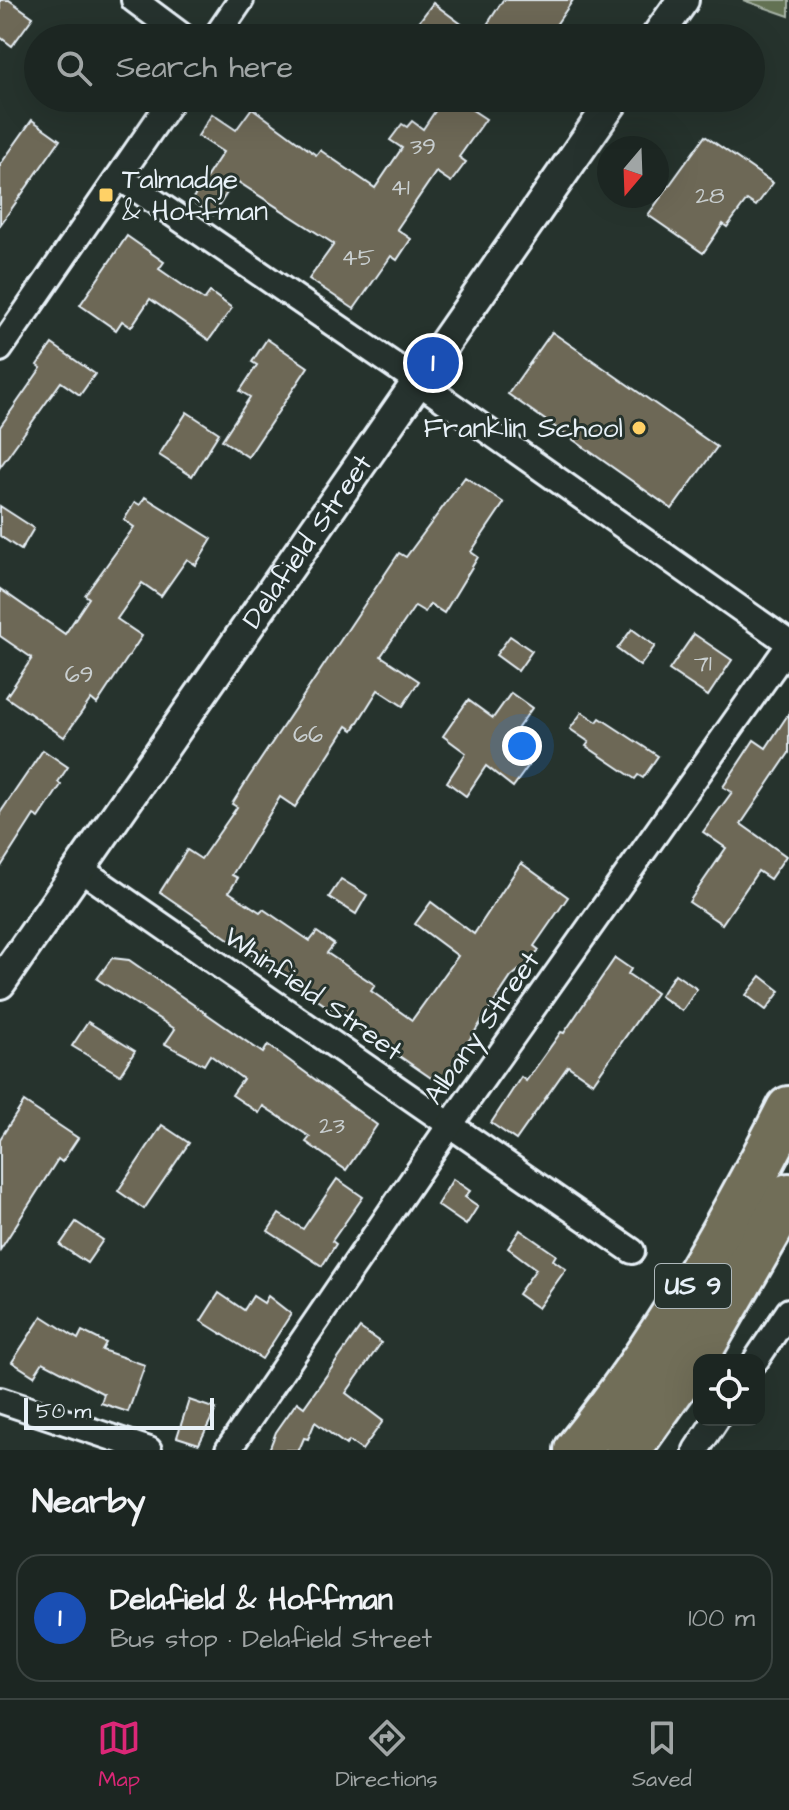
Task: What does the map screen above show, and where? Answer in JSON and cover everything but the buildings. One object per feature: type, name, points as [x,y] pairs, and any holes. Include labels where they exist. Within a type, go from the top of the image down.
[{"type":"highway","name":"US 9","points":[[577,1450],[638,1370],[696,1281],[789,1109]]},
{"type":"highway","name":"US 9","points":[[628,1450],[711,1332],[789,1196]]},
{"type":"street","points":[[134,0],[166,24]]},
{"type":"street","points":[[225,24],[241,0]]},
{"type":"street","points":[[666,24],[683,0]]},
{"type":"street","points":[[0,349],[163,112]]},
{"type":"street","name":"Delafield Street","points":[[0,983],[420,383],[605,112]]},
{"type":"street","points":[[119,177],[420,383],[789,644]]},
{"type":"street","name":"Albany Street","points":[[228,1450],[450,1125],[789,644]]},
{"type":"street","name":"Whinfield Street","points":[[79,868],[632,1251]]},
{"type":"street","points":[[760,1354],[789,1311]]},
{"type":"street","points":[[0,1400],[149,1450]]},
{"type":"street","points":[[696,1450],[712,1426]]},
{"type":"green space","points":[[743,0],[789,0],[789,16]]},
{"type":"place","name":"Talmadge & Hoffman","points":[[106,195]]},
{"type":"place","name":"Delafield & Hoffman","points":[[433,363]]},
{"type":"place","name":"Franklin School","points":[[639,428]]}]
